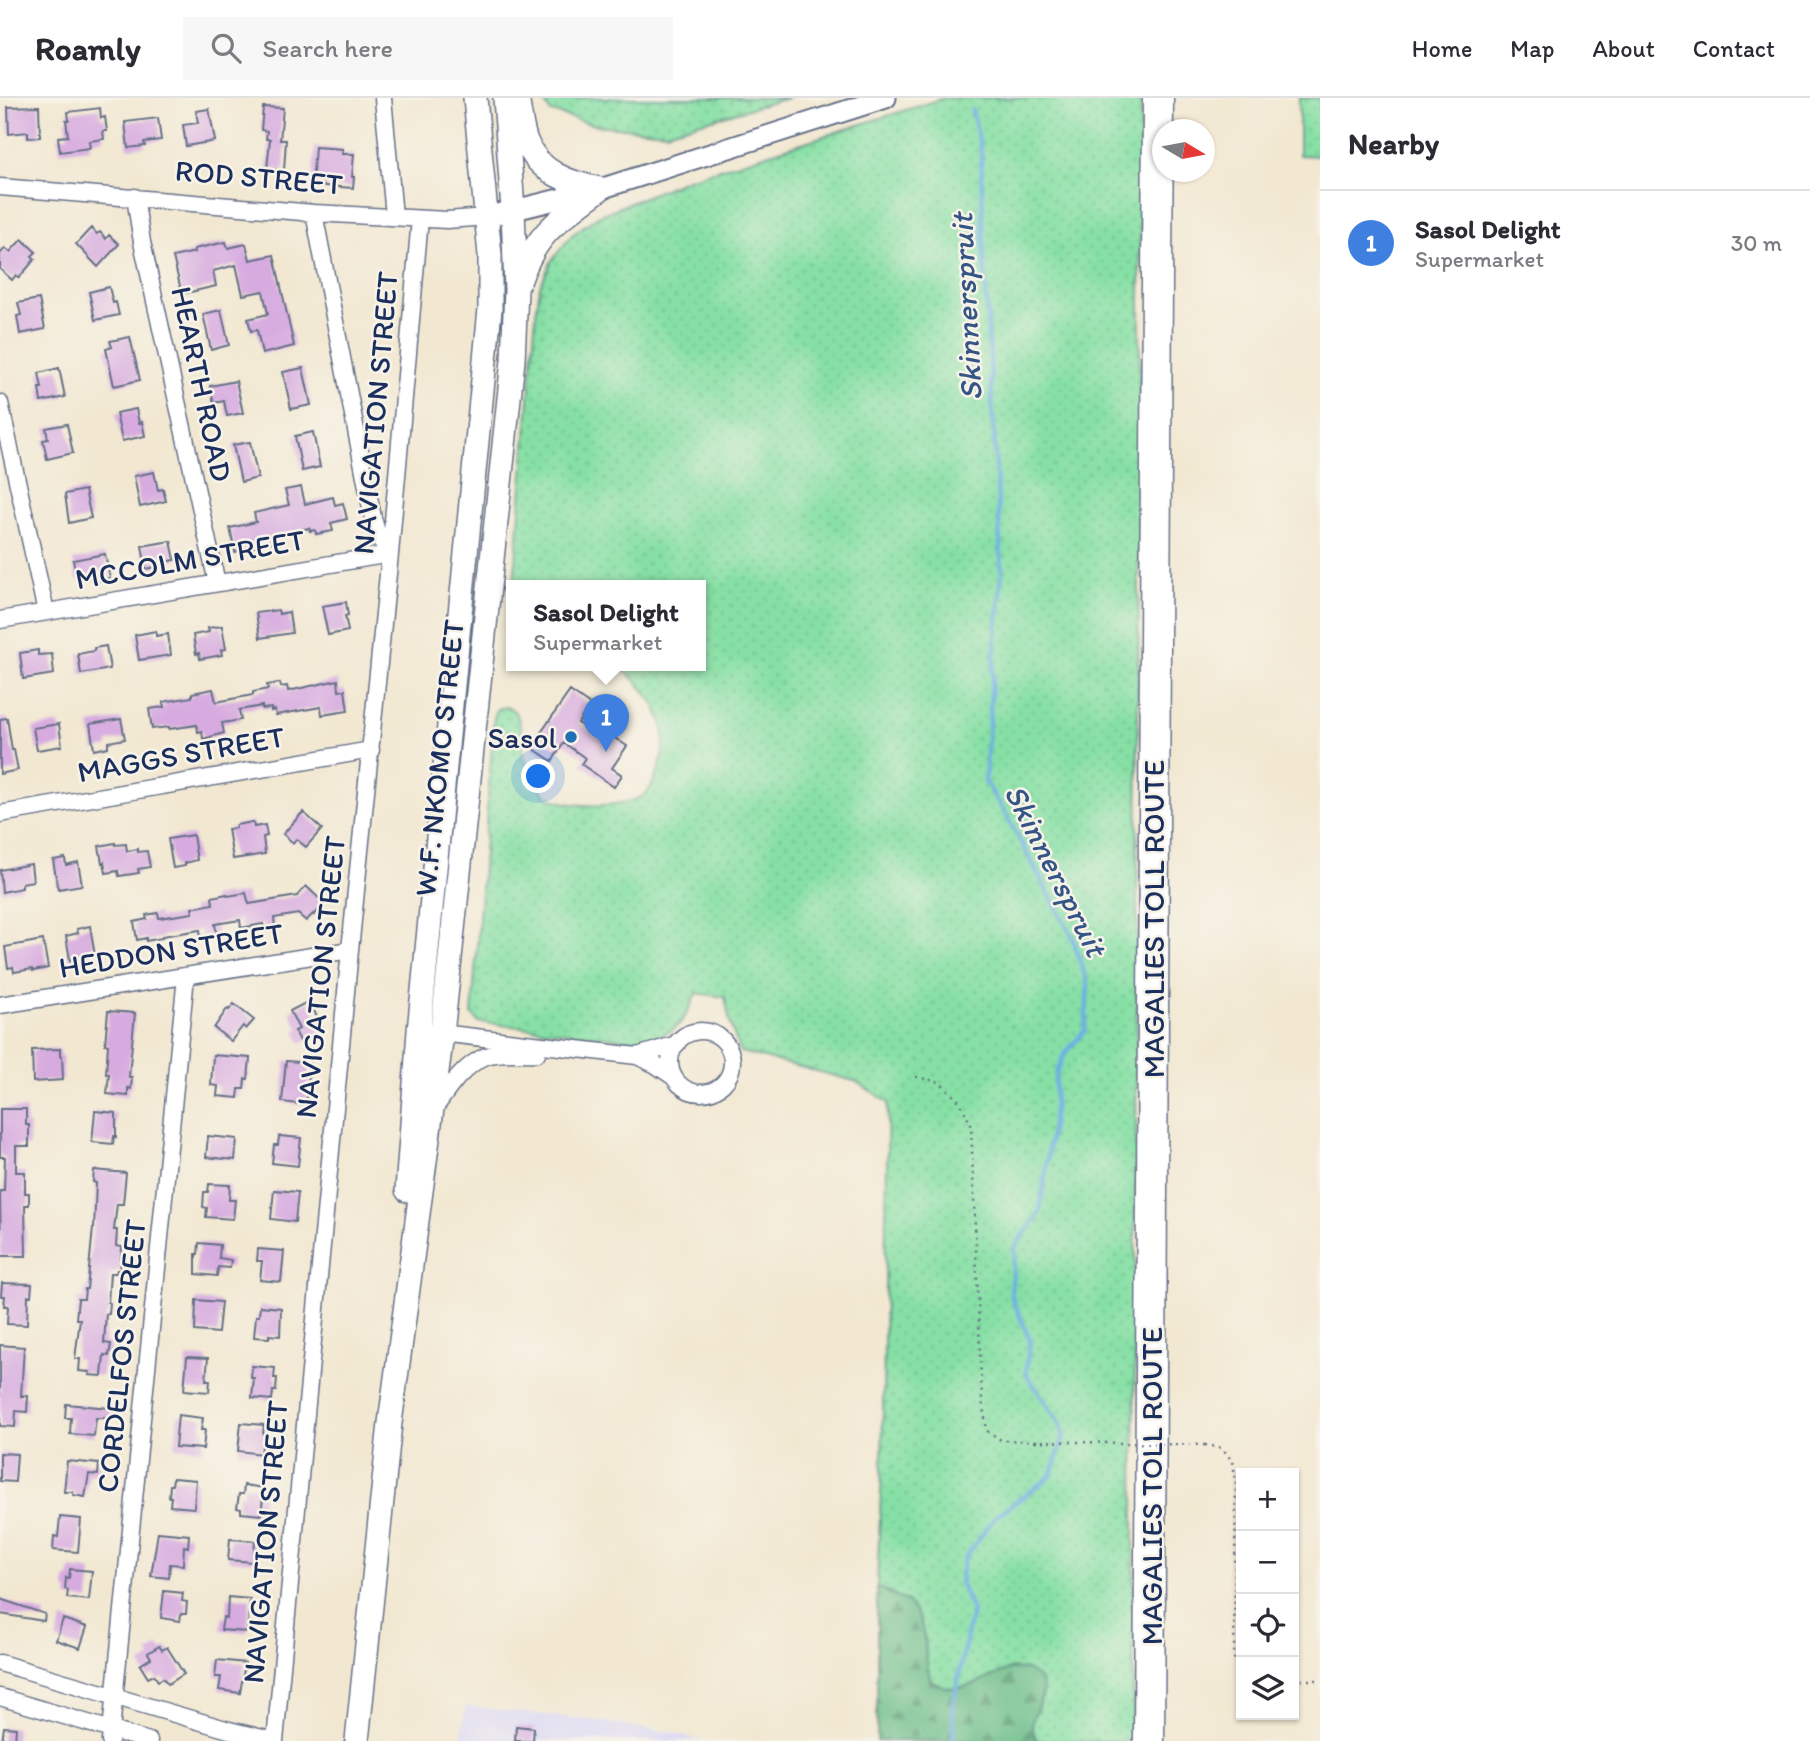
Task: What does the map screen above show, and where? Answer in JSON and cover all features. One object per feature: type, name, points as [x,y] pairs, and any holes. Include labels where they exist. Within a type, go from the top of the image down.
[{"type":"highway","name":"MAGALIES TOLL ROUTE","points":[[1149,1741],[1158,98]]},
{"type":"highway","points":[[1174,98],[1174,119]]},
{"type":"highway","name":"MAGALIES TOLL ROUTE","points":[[1167,1741],[1173,182]]},
{"type":"main road","name":"W.F. NKOMO STREET","points":[[357,1741],[390,1423],[419,1031],[486,358],[490,256],[475,98]]},
{"type":"main road","name":"W.F. NKOMO STREET","points":[[390,1423],[442,1034],[513,360],[516,290],[505,98]]},
{"type":"main road","points":[[517,98],[525,139],[531,152],[563,179],[600,189]]},
{"type":"main road","points":[[516,290],[524,267],[546,232],[600,189]]},
{"type":"street","points":[[383,98],[394,216]]},
{"type":"street","name":"ROD STREET","points":[[0,187],[314,213],[420,219],[486,217],[600,189],[887,98]]},
{"type":"street","name":"HEARTH ROAD","points":[[135,197],[142,242],[217,583]]},
{"type":"street","points":[[314,213],[373,518],[378,536],[390,554]]},
{"type":"street","name":"NAVIGATION STREET","points":[[275,1741],[420,219]]},
{"type":"street","points":[[0,403],[46,612]]},
{"type":"street","name":"MCCOLM STREET","points":[[0,620],[390,554]]},
{"type":"street","name":"MAGGS STREET","points":[[0,814],[371,750]]},
{"type":"street","name":"HEDDON STREET","points":[[0,1005],[350,950]]},
{"type":"street","name":"CORDELFOS STREET","points":[[110,1736],[186,976]]},
{"type":"street","points":[[419,1031],[637,1056],[674,1077]]},
{"type":"street","points":[[637,1056],[677,1044],[690,1034],[710,1032],[728,1045],[732,1055],[730,1076],[716,1090],[698,1094],[688,1091],[674,1077],[671,1068],[671,1058],[677,1044]]},
{"type":"street","points":[[432,1114],[455,1081],[486,1056],[606,1052]]},
{"type":"street","points":[[0,1663],[275,1741]]},
{"type":"street","points":[[0,1697],[110,1736],[149,1741]]},
{"type":"path","points":[[916,1077],[940,1082],[960,1102],[971,1125],[982,1400],[988,1432],[1001,1440],[1205,1445],[1223,1448],[1233,1462],[1236,1484],[1236,1662]]},
{"type":"path","points":[[1299,1680],[1320,1680]]},
{"type":"shaded area","points":[[465,1706],[597,1721],[674,1733],[702,1741],[461,1741]]},
{"type":"green space","points":[[541,98],[788,98],[666,132],[595,125],[551,112]]},
{"type":"green space","points":[[944,98],[1141,98],[1133,1741],[1037,1741],[1032,1728],[1033,1717],[1043,1695],[1041,1684],[1012,1668],[963,1689],[947,1689],[931,1682],[927,1670],[925,1638],[907,1602],[877,1587],[882,1468],[888,1102],[855,1081],[740,1052],[725,997],[696,993],[677,1027],[639,1041],[478,1022],[472,1014],[494,718],[497,709],[506,707],[517,715],[527,766],[544,793],[553,799],[578,805],[621,803],[643,796],[650,789],[662,757],[664,741],[663,727],[652,701],[625,671],[706,671],[706,580],[514,580],[540,286],[552,260],[572,235],[598,216],[688,179]]},
{"type":"green space","points":[[1299,98],[1320,98],[1320,156],[1299,155]]},
{"type":"green space","points":[[877,1587],[907,1602],[914,1609],[922,1628],[931,1681],[946,1687],[960,1688],[1008,1670],[1019,1669],[1038,1678],[1043,1690],[1032,1725],[1037,1741],[877,1741]]},
{"type":"building","points":[[39,106],[40,137],[28,138],[28,132],[9,134],[8,107]]},
{"type":"building","points":[[263,107],[283,108],[280,140],[286,140],[284,170],[267,169],[270,139],[266,139],[267,131],[261,130]]},
{"type":"building","points":[[100,108],[101,118],[105,117],[107,131],[103,131],[104,139],[89,141],[90,148],[60,152],[58,137],[68,136],[68,112]]},
{"type":"building","points":[[209,109],[215,141],[186,146],[183,125],[198,123],[196,111]]},
{"type":"building","points":[[158,118],[161,140],[128,148],[125,122]]},
{"type":"building","points":[[315,147],[343,149],[342,154],[354,154],[353,188],[312,185]]},
{"type":"building","points":[[91,228],[106,239],[109,235],[119,244],[98,267],[76,244]]},
{"type":"building","points":[[22,239],[36,252],[32,256],[35,259],[19,278],[16,275],[12,280],[0,269],[0,254],[5,248],[10,252]]},
{"type":"building","points":[[226,242],[228,248],[246,244],[250,260],[274,255],[294,346],[262,354],[257,330],[251,331],[248,319],[268,314],[263,291],[243,295],[236,265],[213,271],[216,286],[182,294],[173,257]]},
{"type":"building","points":[[109,287],[119,315],[95,320],[89,292]]},
{"type":"building","points":[[39,299],[45,329],[20,334],[17,316],[21,315],[18,303]]},
{"type":"building","points":[[221,310],[229,345],[211,350],[203,314]]},
{"type":"building","points":[[130,337],[140,380],[114,386],[106,349],[112,347],[110,341]]},
{"type":"building","points":[[59,368],[65,397],[41,402],[39,373]]},
{"type":"building","points":[[303,368],[311,405],[291,409],[283,372]]},
{"type":"building","points":[[236,381],[243,413],[227,416],[224,401],[214,403],[210,386]]},
{"type":"building","points":[[136,409],[145,436],[122,441],[116,413]]},
{"type":"building","points":[[67,424],[73,453],[47,459],[43,440],[48,439],[46,428]]},
{"type":"building","points":[[313,432],[320,467],[302,471],[295,436]]},
{"type":"building","points":[[250,442],[258,478],[241,482],[233,445]]},
{"type":"building","points":[[154,472],[158,490],[163,489],[166,501],[140,507],[134,476]]},
{"type":"building","points":[[301,487],[305,504],[333,497],[335,505],[343,503],[347,519],[331,523],[333,531],[316,534],[315,530],[310,531],[309,528],[275,536],[276,541],[235,552],[230,528],[256,522],[254,513],[289,505],[285,490]]},
{"type":"building","points":[[85,490],[91,518],[69,523],[65,494]]},
{"type":"building","points":[[171,541],[175,560],[146,569],[142,546]]},
{"type":"building","points":[[105,554],[110,578],[94,582],[92,577],[77,580],[73,560]]},
{"type":"building","points":[[346,602],[348,631],[328,635],[322,606]]},
{"type":"building","points":[[278,610],[279,614],[289,612],[292,633],[260,638],[256,613]]},
{"type":"building","points":[[222,626],[226,649],[221,650],[222,655],[200,659],[199,653],[196,654],[193,635],[209,632],[208,628]]},
{"type":"building","points":[[156,631],[156,636],[168,634],[171,655],[139,660],[135,635]]},
{"type":"building","points":[[106,646],[110,669],[81,674],[78,654]]},
{"type":"building","points":[[38,650],[38,655],[52,654],[54,674],[23,679],[20,653]]},
{"type":"building","points":[[338,680],[339,691],[345,690],[348,711],[322,715],[321,707],[276,715],[275,710],[262,709],[262,706],[239,710],[241,720],[222,723],[224,733],[203,739],[202,731],[198,732],[197,725],[152,729],[149,709],[164,707],[163,702],[192,697],[192,693],[213,689],[216,702],[253,695],[253,692],[268,689],[267,685],[280,683],[281,687],[287,686],[288,691]]},
{"type":"building","points":[[570,691],[590,705],[578,723],[599,738],[604,731],[627,746],[612,768],[622,775],[614,787],[581,764],[585,758],[564,743],[552,761],[531,747]]},
{"type":"building","points":[[7,718],[18,770],[0,774],[0,719]]},
{"type":"building","points":[[121,719],[125,739],[108,742],[108,747],[94,750],[90,724]]},
{"type":"building","points":[[59,724],[62,746],[37,750],[33,728]]},
{"type":"building","points":[[303,812],[322,829],[306,847],[296,839],[293,843],[283,834]]},
{"type":"building","points":[[253,822],[254,827],[265,825],[265,854],[233,859],[228,829]]},
{"type":"building","points":[[193,835],[197,860],[173,868],[168,839]]},
{"type":"building","points":[[126,844],[127,851],[147,851],[150,867],[138,869],[139,873],[119,876],[118,871],[106,873],[99,846]]},
{"type":"building","points":[[65,858],[66,865],[78,862],[82,885],[58,889],[53,860]]},
{"type":"building","points":[[31,864],[33,881],[22,883],[22,888],[2,892],[0,870]]},
{"type":"building","points":[[306,886],[325,904],[306,921],[298,914],[274,918],[275,928],[264,930],[263,924],[241,928],[240,920],[215,924],[217,936],[201,939],[200,930],[146,941],[146,938],[137,940],[134,922],[147,919],[146,915],[158,913],[159,918],[193,913],[192,908],[213,904],[212,897],[227,894],[246,893],[249,904],[297,896]]},
{"type":"building","points":[[90,926],[95,956],[70,960],[66,936],[78,933],[77,929]]},
{"type":"building","points":[[43,940],[48,968],[14,972],[13,967],[8,968],[5,947]]},
{"type":"building","points":[[309,1001],[324,1031],[301,1043],[295,1031],[299,1029],[290,1011]]},
{"type":"building","points":[[234,1004],[254,1020],[246,1029],[243,1026],[231,1041],[214,1028],[227,1009]]},
{"type":"building","points":[[108,1011],[135,1013],[129,1077],[132,1077],[131,1089],[128,1088],[128,1096],[107,1094],[108,1045],[105,1044]]},
{"type":"building","points":[[60,1049],[63,1080],[33,1082],[32,1050]]},
{"type":"building","points":[[213,1055],[250,1058],[248,1079],[245,1079],[244,1089],[239,1089],[238,1098],[217,1096],[218,1086],[211,1085]]},
{"type":"building","points":[[286,1061],[310,1063],[308,1085],[312,1085],[306,1105],[282,1102]]},
{"type":"building","points":[[0,1109],[26,1109],[26,1125],[29,1125],[29,1146],[16,1146],[16,1172],[25,1172],[25,1193],[29,1193],[29,1205],[25,1205],[26,1256],[1,1256],[0,1191],[4,1191],[5,1157],[0,1157]]},
{"type":"building","points":[[95,1111],[116,1113],[116,1137],[114,1136],[113,1144],[92,1142]]},
{"type":"building","points":[[208,1136],[237,1139],[235,1160],[206,1157]]},
{"type":"building","points":[[279,1136],[301,1138],[298,1166],[272,1163],[274,1145],[278,1145]]},
{"type":"building","points":[[94,1170],[126,1173],[123,1204],[117,1204],[114,1230],[117,1230],[116,1246],[122,1247],[120,1270],[110,1273],[110,1303],[109,1314],[106,1314],[104,1343],[111,1344],[109,1356],[104,1355],[102,1376],[79,1371],[80,1359],[75,1359],[80,1319],[76,1319],[78,1299],[84,1299],[87,1289],[94,1228]]},
{"type":"building","points":[[209,1184],[230,1185],[229,1200],[235,1200],[233,1219],[206,1217],[207,1208],[203,1207],[204,1192],[208,1192]]},
{"type":"building","points":[[274,1190],[298,1192],[295,1222],[271,1219]]},
{"type":"building","points":[[199,1243],[220,1245],[219,1258],[231,1260],[230,1268],[218,1267],[217,1276],[196,1274]]},
{"type":"building","points":[[258,1249],[284,1251],[281,1282],[260,1280],[262,1261],[257,1261]]},
{"type":"building","points":[[2,1283],[32,1284],[31,1296],[28,1296],[27,1325],[7,1324],[8,1306],[4,1306],[5,1296],[1,1296]]},
{"type":"building","points":[[196,1300],[221,1302],[218,1333],[195,1331]]},
{"type":"building","points":[[260,1306],[281,1308],[280,1336],[254,1337]]},
{"type":"building","points":[[0,1345],[24,1347],[21,1396],[28,1396],[27,1412],[16,1411],[15,1427],[0,1426]]},
{"type":"building","points":[[187,1357],[208,1358],[206,1380],[210,1380],[209,1392],[184,1390]]},
{"type":"building","points":[[252,1366],[275,1368],[276,1391],[273,1391],[272,1400],[252,1398]]},
{"type":"building","points":[[66,1404],[120,1409],[119,1418],[96,1418],[94,1436],[70,1434],[71,1418],[65,1418]]},
{"type":"building","points":[[178,1415],[203,1418],[203,1449],[175,1447]]},
{"type":"building","points":[[241,1423],[264,1425],[265,1446],[262,1446],[261,1454],[238,1451]]},
{"type":"building","points":[[0,1453],[17,1454],[15,1482],[0,1481]]},
{"type":"building","points":[[67,1461],[99,1464],[98,1475],[89,1474],[85,1497],[64,1492]]},
{"type":"building","points":[[173,1478],[196,1480],[194,1508],[170,1506],[170,1485]]},
{"type":"building","points":[[244,1485],[264,1488],[261,1515],[241,1513],[241,1509],[237,1508],[239,1494],[243,1494]]},
{"type":"building","points":[[60,1517],[81,1519],[78,1552],[53,1550],[54,1536],[58,1537]]},
{"type":"building","points":[[158,1532],[189,1535],[188,1547],[184,1546],[183,1565],[170,1564],[169,1578],[151,1576]]},
{"type":"building","points":[[230,1539],[255,1541],[253,1562],[228,1560]]},
{"type":"building","points":[[70,1569],[92,1571],[89,1600],[67,1598],[66,1577],[69,1578]]},
{"type":"building","points":[[164,1591],[183,1593],[182,1601],[187,1602],[186,1614],[181,1614],[180,1621],[161,1618]]},
{"type":"building","points":[[228,1597],[250,1599],[247,1632],[221,1630],[223,1617],[227,1618]]},
{"type":"building","points":[[0,1599],[45,1614],[44,1621],[0,1614]]},
{"type":"building","points":[[63,1619],[87,1627],[80,1648],[56,1640]]},
{"type":"building","points":[[159,1646],[162,1650],[167,1647],[184,1674],[168,1684],[163,1678],[158,1681],[154,1675],[148,1678],[140,1665],[151,1658],[148,1653]]},
{"type":"building","points":[[217,1660],[245,1663],[240,1693],[219,1690],[221,1677],[215,1677]]},
{"type":"building","points":[[516,1726],[534,1728],[533,1741],[515,1741]]},
{"type":"building","points":[[4,1727],[16,1728],[15,1741],[2,1741]]},
{"type":"waterway","name":"Skinnerspruit","points":[[954,1741],[952,1710],[972,1611],[960,1582],[964,1559],[995,1517],[1051,1476],[1064,1436],[1059,1422],[1026,1374],[1030,1340],[1011,1295],[1015,1247],[1040,1212],[1054,1110],[1056,1074],[1064,1055],[1085,1030],[1088,985],[1072,936],[985,781],[1002,575],[984,255],[981,149],[972,110]]},
{"type":"place","name":"Sasol","points":[[571,737]]},
{"type":"place","name":"Sasol Delight","points":[[606,752]]}]
